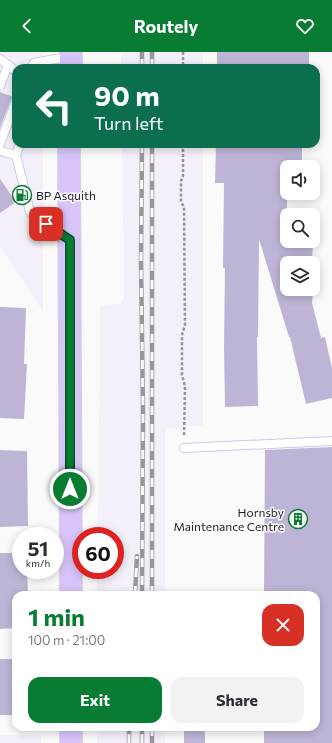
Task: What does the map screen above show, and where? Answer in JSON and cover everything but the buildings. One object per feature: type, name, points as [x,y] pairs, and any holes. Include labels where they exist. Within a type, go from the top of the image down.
[{"type":"main road","points":[[69,148],[71,591]]},
{"type":"main road","points":[[71,731],[71,743]]},
{"type":"lane","points":[[0,59],[12,68]]},
{"type":"lane","points":[[33,64],[71,59]]},
{"type":"lane","points":[[0,86],[8,65]]},
{"type":"lane","points":[[0,144],[12,112]]},
{"type":"lane","points":[[19,148],[16,155],[30,212],[70,240]]},
{"type":"lane","points":[[0,151],[16,155]]},
{"type":"lane","points":[[184,448],[332,441]]},
{"type":"path","points":[[183,52],[183,64]]},
{"type":"path","points":[[183,148],[184,176],[181,181],[181,202],[184,207],[185,325],[182,335],[182,375],[185,386],[184,448]]},
{"type":"shaded area","name":"BP Asquith","points":[[0,52],[43,52],[43,64],[12,64],[12,148],[43,148],[43,311],[0,246]]},
{"type":"shaded area","points":[[121,52],[203,52],[203,64],[121,64]]},
{"type":"shaded area","points":[[122,148],[203,148],[203,425],[165,429],[165,591],[97,591],[97,579],[124,579],[124,527],[98,527],[100,305],[121,304],[124,297]]},
{"type":"shaded area","points":[[97,731],[165,731],[165,743],[97,743]]},
{"type":"shaded area","points":[[0,735],[41,735],[41,743],[0,743]]},
{"type":"railway","points":[[142,52],[142,64]]},
{"type":"railway","points":[[152,52],[152,64]]},
{"type":"railway","points":[[142,148],[142,591]]},
{"type":"railway","points":[[152,148],[152,591]]},
{"type":"railway","points":[[135,591],[137,556]]},
{"type":"railway","points":[[129,731],[129,743]]},
{"type":"railway","points":[[142,731],[142,743]]},
{"type":"railway","points":[[152,731],[152,743]]},
{"type":"place","name":"BP Asquith","points":[[22,195]]},
{"type":"place","name":"Hornsby Maintenance Centre","points":[[298,519]]},
{"type":"route","points":[[46,224],[70,240],[70,489]]}]
